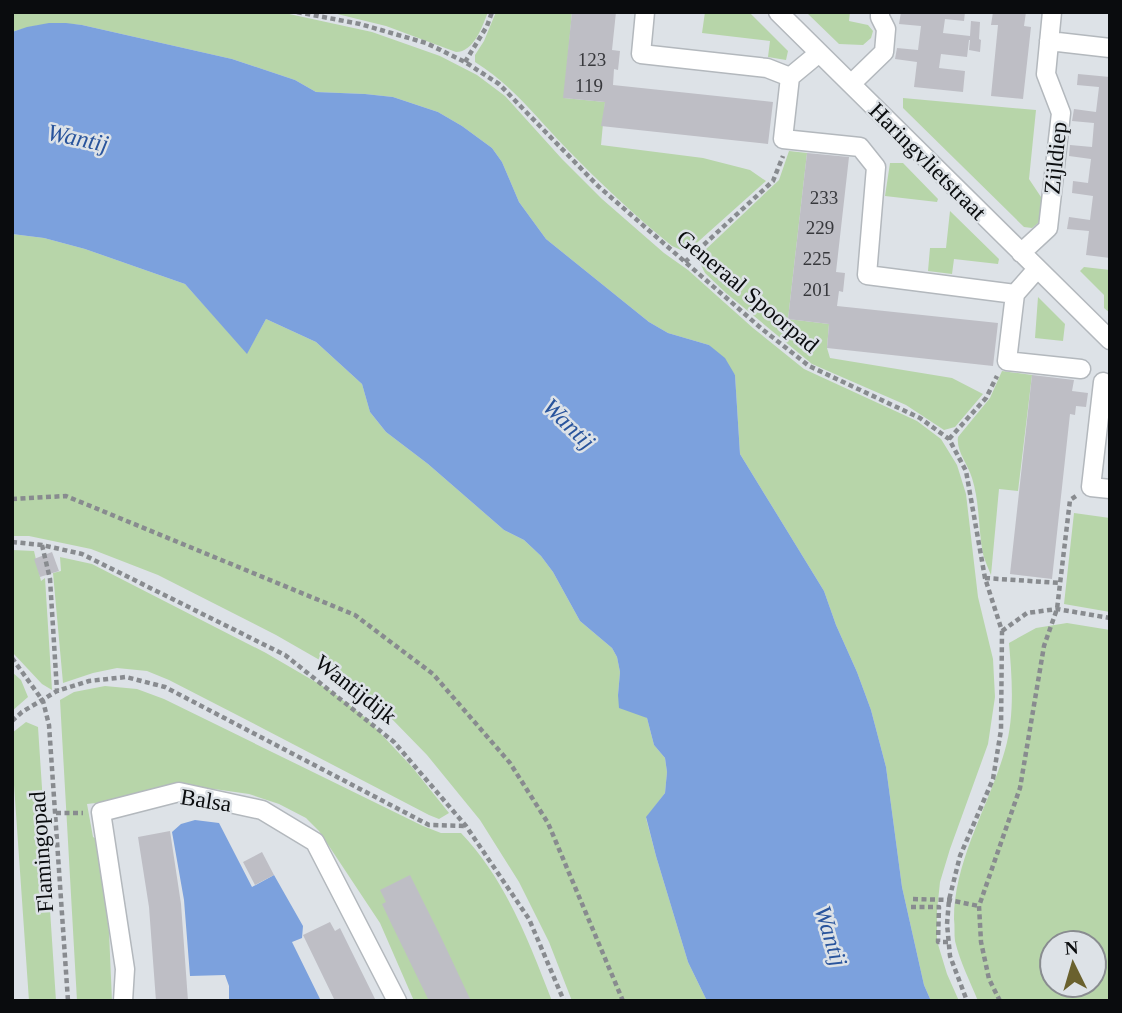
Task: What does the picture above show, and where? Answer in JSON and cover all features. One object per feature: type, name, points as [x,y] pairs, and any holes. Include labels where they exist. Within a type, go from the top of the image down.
[{"type":"street","points":[[645,12],[641,54],[767,68],[789,77]]},
{"type":"street","name":"Haringvlietstraat","points":[[778,12],[1110,340]]},
{"type":"street","points":[[850,84],[884,52],[886,29],[880,12]]},
{"type":"street","name":"Zijldiep","points":[[1021,253],[1048,228],[1061,113],[1045,74],[1052,12]]},
{"type":"street","points":[[1049,41],[1110,48]]},
{"type":"street","points":[[783,139],[789,77],[819,54]]},
{"type":"street","name":"Haringvlietstraat","points":[[783,139],[860,147],[876,167],[867,275],[1015,294]]},
{"type":"street","points":[[1037,269],[1015,294],[1007,361],[1081,369]]},
{"type":"street","points":[[1103,382],[1091,487],[1110,489]]},
{"type":"street","name":"Balsa","points":[[101,812],[179,792],[262,810],[315,842],[397,1001]]},
{"type":"street","points":[[101,812],[125,969],[123,1001]]},
{"type":"path","name":"Generaal Spoorpad","points":[[297,12],[360,24],[426,43],[465,62],[499,85],[598,186],[762,330],[809,366],[920,418],[949,439],[966,471],[985,578],[1002,631],[1001,730],[993,779],[960,856],[949,900],[947,924],[950,956],[967,1001]]},
{"type":"path","points":[[465,62],[487,26],[492,12]]},
{"type":"path","points":[[685,261],[773,181],[785,152],[783,139]]},
{"type":"path","points":[[949,439],[986,398],[1007,361]]},
{"type":"path","points":[[1000,1001],[989,979],[981,942],[979,906],[1020,788],[1044,646],[1057,609],[1070,500],[1091,487]]},
{"type":"path","points":[[12,499],[66,496],[355,614],[433,674],[510,763],[548,823],[624,1001]]},
{"type":"path","name":"Wantijdijk","points":[[12,542],[42,545],[82,554],[285,655],[394,742],[466,826],[529,919],[564,1001]]},
{"type":"path","points":[[42,545],[50,579],[57,691]]},
{"type":"path","points":[[985,578],[1059,583]]},
{"type":"path","points":[[1002,631],[1027,613],[1057,609],[1110,618]]},
{"type":"path","points":[[12,659],[43,701]]},
{"type":"path","points":[[12,721],[57,691],[89,681],[126,677],[165,687],[429,825],[466,826]]},
{"type":"path","name":"Flamingopad","points":[[43,701],[49,725],[68,1001]]},
{"type":"path","points":[[56,813],[101,812]]},
{"type":"path","points":[[914,899],[949,900],[979,906]]},
{"type":"path","points":[[911,907],[939,907],[938,942],[948,942]]},
{"type":"green space","points":[[12,12],[280,12],[372,32],[440,56],[477,75],[505,96],[602,199],[804,369],[917,421],[941,439],[957,465],[966,494],[978,597],[993,659],[995,697],[988,744],[940,882],[937,941],[959,1001],[931,1001],[924,985],[902,887],[886,767],[871,710],[824,591],[740,454],[735,375],[709,345],[668,333],[649,322],[546,239],[519,202],[502,162],[492,148],[438,112],[393,97],[316,92],[295,80],[232,59],[82,25],[47,24],[12,32]]},
{"type":"green space","points":[[329,12],[488,12],[480,31],[468,48],[456,52],[386,26]]},
{"type":"green space","points":[[496,12],[572,12],[564,98],[605,102],[601,145],[703,158],[750,170],[766,181],[690,249],[681,250],[672,246],[604,186],[512,91],[475,62],[475,55]]},
{"type":"green space","points":[[705,12],[749,12],[788,51],[786,60],[768,57],[770,41],[702,33]]},
{"type":"green space","points":[[806,12],[850,12],[849,21],[868,25],[873,31],[871,38],[863,45],[839,44]]},
{"type":"green space","points":[[903,98],[1036,110],[1029,179],[1045,203],[1044,218],[1032,228],[1024,227],[903,108]]},
{"type":"green space","points":[[789,151],[807,153],[788,319],[829,324],[827,348],[830,358],[952,378],[983,394],[955,427],[944,430],[906,405],[812,364],[705,273],[700,263],[703,252],[779,180]]},
{"type":"green space","points":[[890,163],[903,163],[938,199],[937,202],[885,196]]},
{"type":"green space","points":[[950,211],[999,259],[998,264],[954,259],[952,274],[928,271],[930,248],[946,248]]},
{"type":"green space","points":[[12,234],[44,238],[85,249],[185,284],[247,353],[266,319],[316,342],[362,384],[370,412],[386,432],[428,464],[504,530],[524,540],[541,556],[580,621],[612,648],[620,672],[618,695],[647,718],[654,745],[665,758],[665,793],[646,818],[688,962],[707,1001],[572,1001],[549,942],[519,882],[480,820],[427,755],[344,674],[276,635],[158,575],[91,549],[29,536],[12,536]]},
{"type":"green space","points":[[1084,267],[1110,270],[1110,313],[1104,308],[1104,295],[1080,271]]},
{"type":"green space","points":[[1038,297],[1065,324],[1063,341],[1035,338]]},
{"type":"green space","points":[[1002,371],[1032,375],[1018,491],[999,489],[991,575],[983,554],[975,487],[959,447],[958,437],[990,398]]},
{"type":"green space","points":[[1074,513],[1110,518],[1110,612],[1064,604]]},
{"type":"green space","points":[[12,550],[34,551],[41,581],[45,578],[52,690],[42,684],[12,652]]},
{"type":"green space","points":[[60,557],[92,564],[266,653],[331,691],[367,719],[412,767],[449,813],[439,819],[429,815],[147,671],[117,668],[63,683],[53,573],[61,571]]},
{"type":"green space","points":[[1067,623],[1110,630],[1110,1001],[978,1001],[955,941],[954,919],[960,876],[1008,737],[1012,696],[1009,643],[1036,628]]},
{"type":"green space","points":[[12,672],[21,680],[28,697],[12,711]]},
{"type":"green space","points":[[105,686],[137,689],[164,699],[423,826],[441,833],[461,833],[477,851],[504,891],[552,1001],[414,1001],[380,923],[319,831],[306,818],[279,804],[249,794],[214,789],[87,804],[93,837],[98,840],[109,932],[112,1001],[77,1001],[60,700],[74,692]]},
{"type":"green space","points":[[26,722],[38,727],[56,1001],[29,1001],[12,756],[12,733]]},
{"type":"water","name":"Wantij","points":[[49,23],[82,25],[232,59],[295,80],[316,92],[393,97],[438,112],[492,148],[502,162],[519,202],[546,239],[649,322],[668,333],[709,345],[725,358],[735,375],[740,454],[824,591],[871,710],[886,767],[902,887],[924,985],[931,1001],[707,1001],[688,962],[646,817],[665,793],[665,758],[654,745],[647,718],[619,708],[620,672],[617,657],[612,648],[580,621],[541,556],[524,540],[504,530],[428,464],[386,432],[370,412],[362,384],[316,342],[266,319],[247,354],[185,284],[85,249],[44,238],[12,234],[12,32]]},
{"type":"water","points":[[195,820],[219,823],[252,887],[274,875],[303,926],[302,938],[292,942],[321,1001],[229,1001],[229,986],[225,975],[190,976],[184,900],[172,832],[181,824]]},
{"type":"building","points":[[572,12],[616,12],[612,50],[620,51],[618,70],[614,69],[613,85],[773,102],[768,144],[601,126],[605,102],[563,98]]},
{"type":"building","points":[[901,12],[965,12],[964,21],[945,19],[943,33],[970,36],[971,21],[980,22],[980,52],[969,50],[969,40],[967,57],[941,54],[939,68],[965,71],[963,92],[914,87],[917,62],[895,59],[897,48],[918,50],[921,26],[899,24]]},
{"type":"building","points":[[993,12],[1026,12],[1024,26],[1031,27],[1023,99],[991,96],[998,25],[991,25]]},
{"type":"building","points":[[1078,74],[1110,77],[1110,258],[1086,255],[1089,231],[1067,229],[1069,217],[1090,220],[1093,196],[1072,193],[1073,181],[1088,183],[1091,159],[1069,156],[1070,145],[1092,147],[1094,123],[1072,121],[1074,109],[1096,112],[1099,87],[1077,85]]},
{"type":"building","points":[[807,153],[849,157],[836,272],[845,273],[843,292],[839,291],[837,306],[998,323],[993,366],[827,348],[829,324],[788,319]]},
{"type":"building","points":[[1032,375],[1074,380],[1072,391],[1088,393],[1086,407],[1076,406],[1075,415],[1070,414],[1052,579],[1010,574]]},
{"type":"building","points":[[52,552],[59,571],[40,577],[34,559]]},
{"type":"building","points":[[170,831],[181,904],[188,1001],[156,1001],[149,907],[138,837]]},
{"type":"building","points":[[262,852],[274,875],[255,885],[243,862]]},
{"type":"building","points":[[410,875],[471,1001],[429,1001],[390,921],[382,904],[386,902],[380,890]]},
{"type":"building","points":[[330,922],[335,931],[340,928],[376,1001],[335,1001],[303,935]]}]
